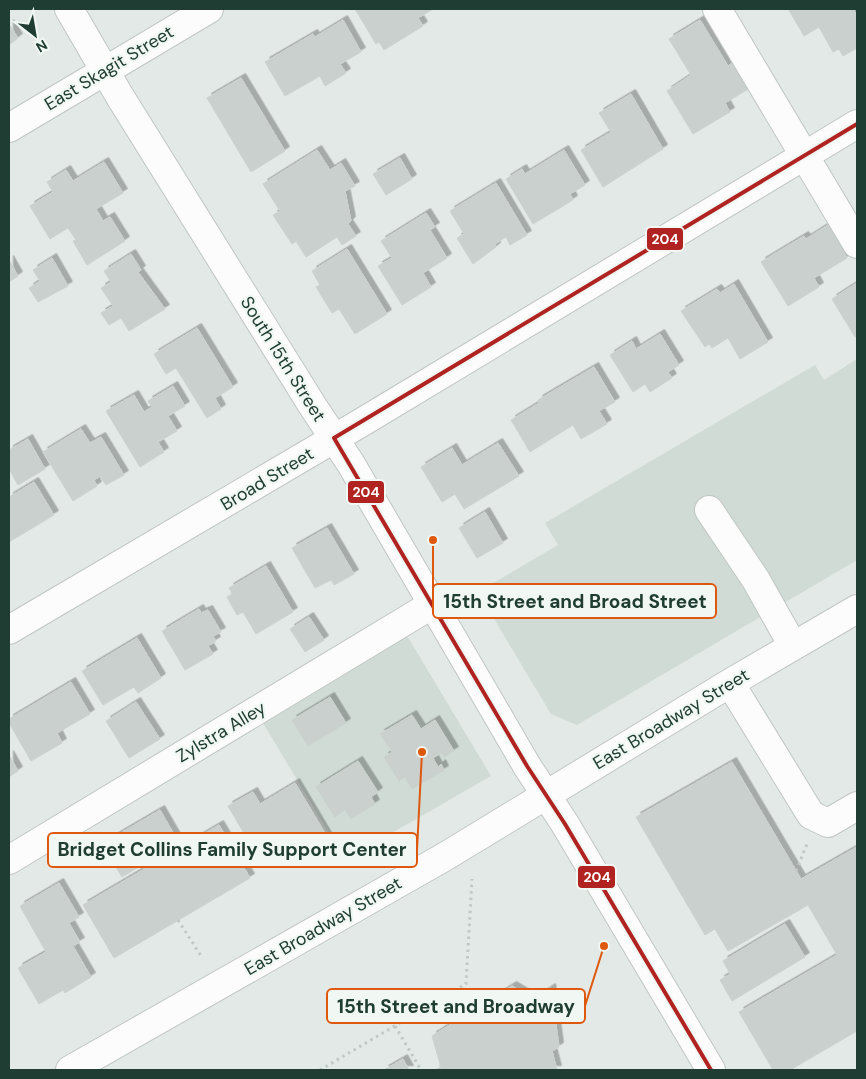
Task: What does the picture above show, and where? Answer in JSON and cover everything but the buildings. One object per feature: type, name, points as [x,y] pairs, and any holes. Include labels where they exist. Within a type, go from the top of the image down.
[{"type":"street","name":"South 15th Street","points":[[69,9],[105,71],[334,438],[711,1070]]},
{"type":"street","name":"East Skagit Street","points":[[9,128],[209,9]]},
{"type":"street","points":[[717,9],[857,244]]},
{"type":"street","name":"Broad Street","points":[[9,630],[334,438],[857,124]]},
{"type":"street","points":[[709,510],[756,580],[793,646]]},
{"type":"street","name":"Zylstra Alley","points":[[9,860],[433,604]]},
{"type":"street","name":"East Broadway Street","points":[[70,1070],[446,856],[730,682],[857,609]]},
{"type":"street","points":[[730,682],[812,814],[828,823],[857,806]]},
{"type":"path","points":[[796,871],[808,841]]},
{"type":"path","points":[[320,1070],[466,984],[472,879]]},
{"type":"path","points":[[178,920],[201,956]]},
{"type":"path","points":[[395,1026],[421,1070]]},
{"type":"shaded area","points":[[857,359],[857,560],[577,725],[551,714],[478,592],[558,545],[545,523],[815,365],[824,380]]},
{"type":"shaded area","points":[[406,634],[491,776],[345,860],[260,718]]},
{"type":"transit line","name":"204","points":[[711,1070],[565,824],[527,766],[334,438],[857,124]]},
{"type":"place","name":"15th Street and Broad Street","points":[[433,540]]},
{"type":"place","name":"Bridget Collins Family Support Center","points":[[422,752]]},
{"type":"place","name":"15th Street and Broadway","points":[[604,946]]}]
